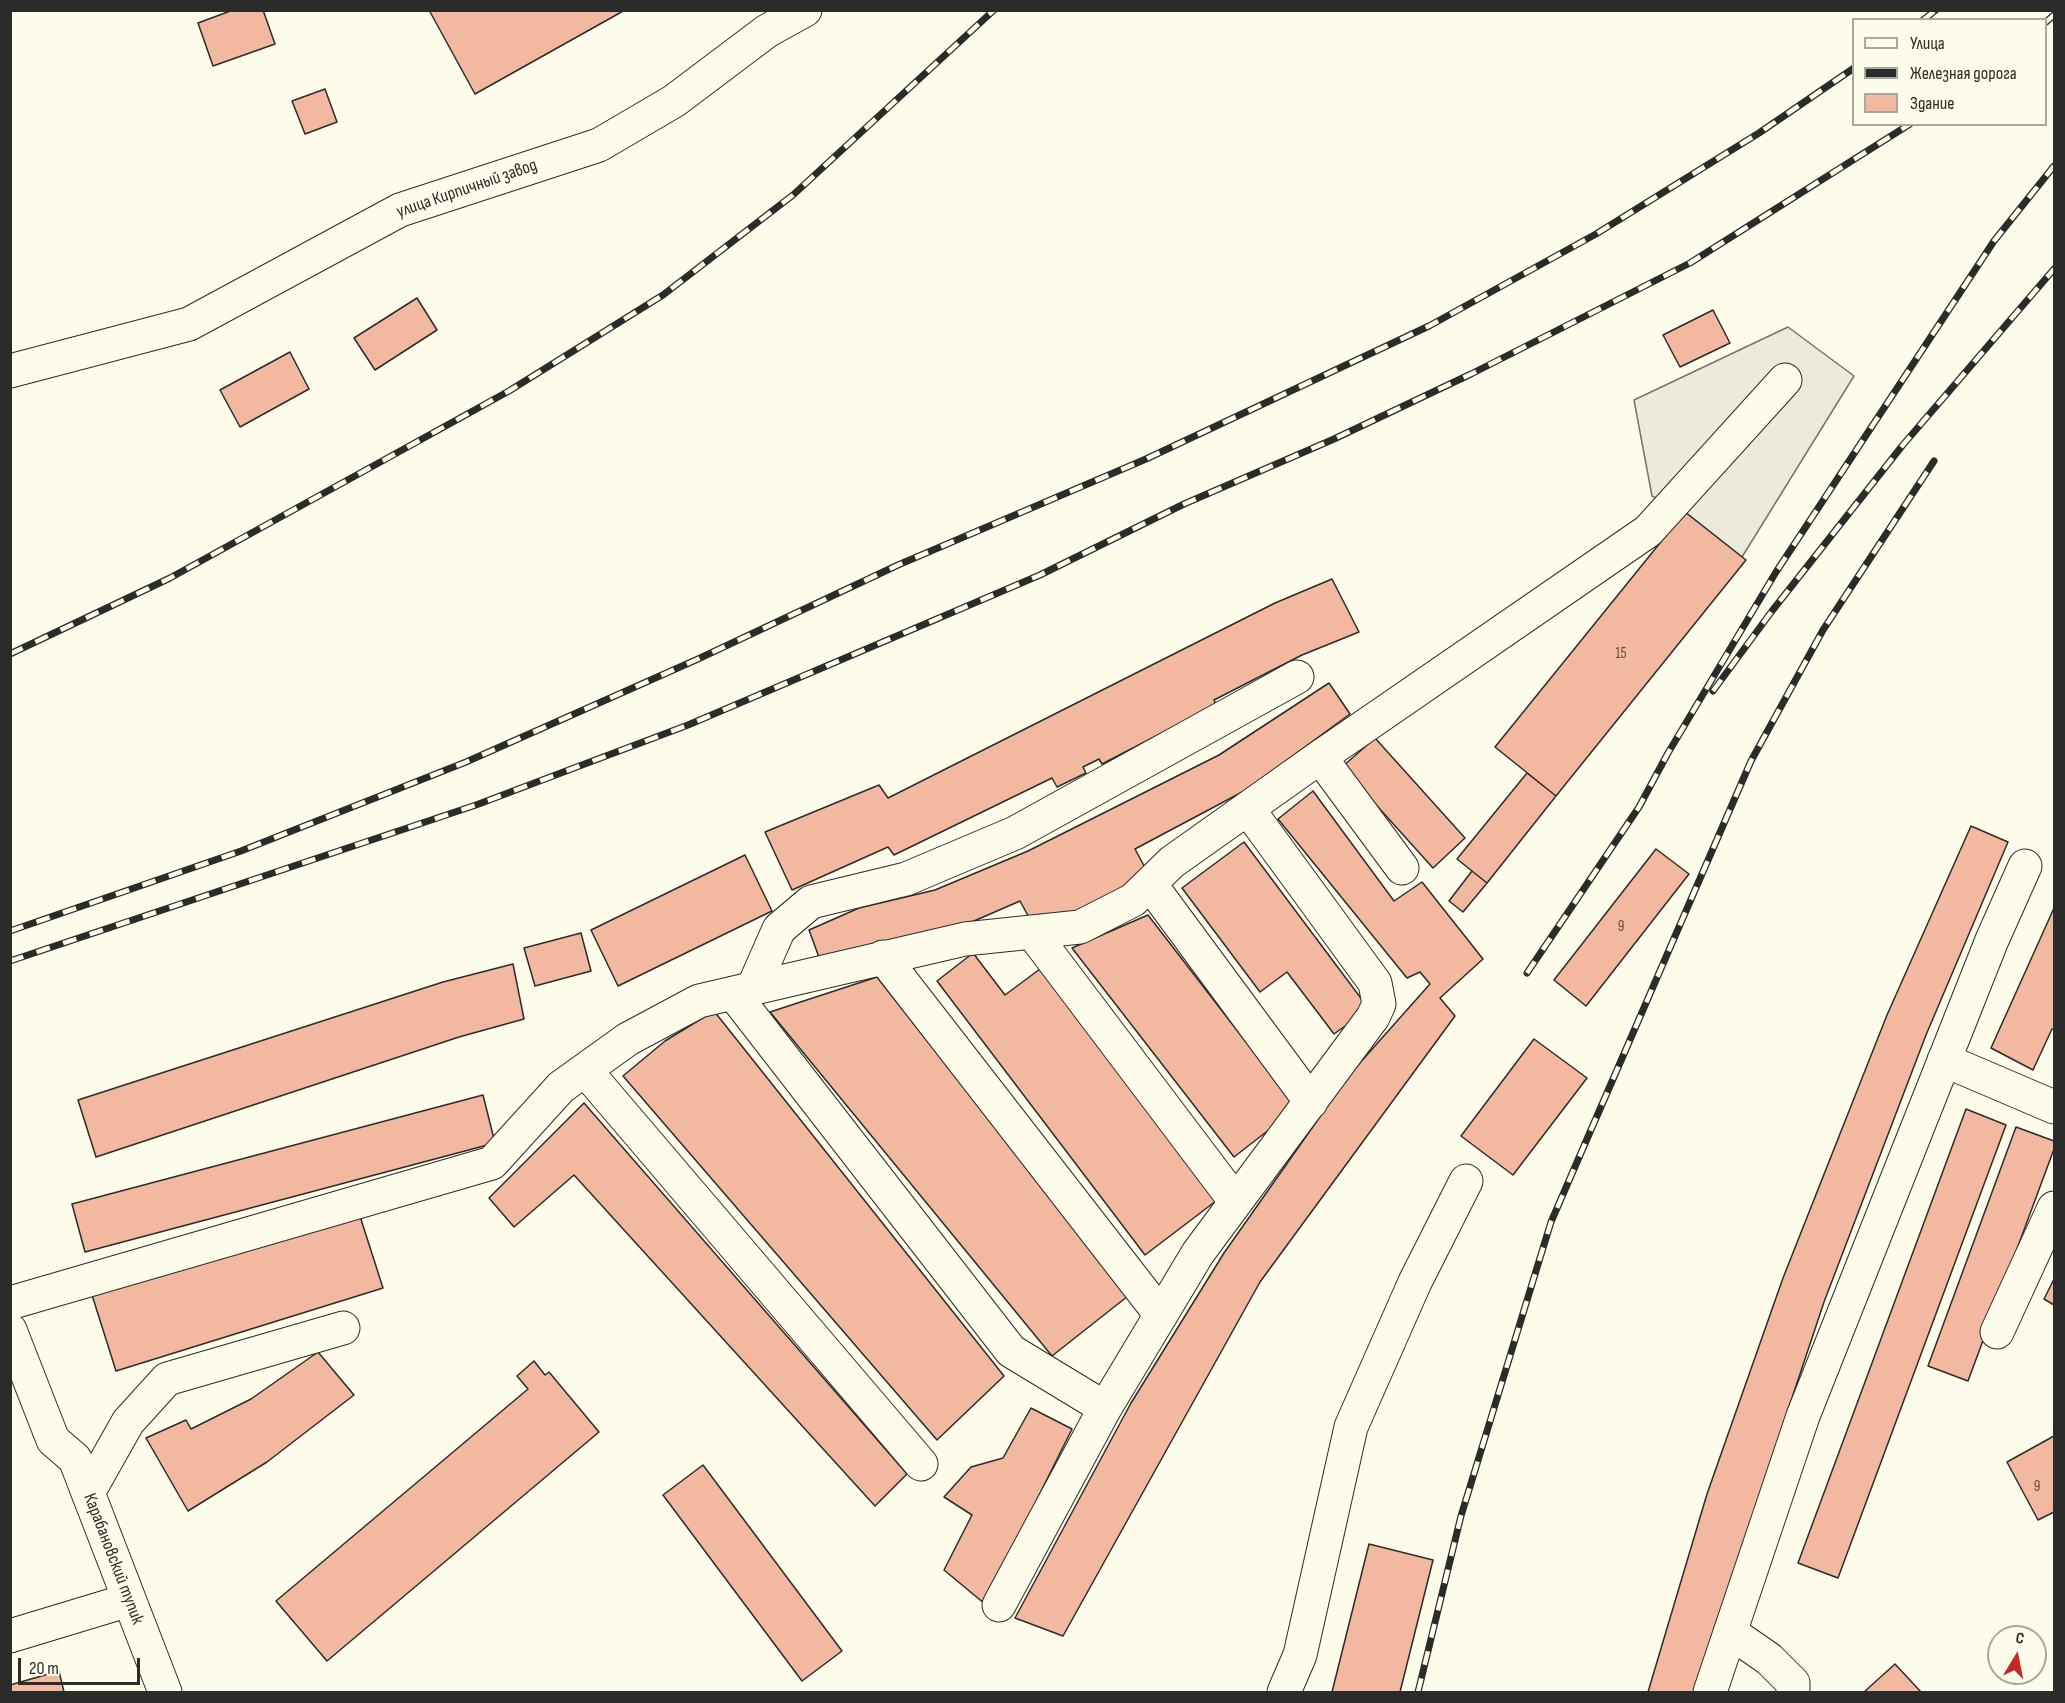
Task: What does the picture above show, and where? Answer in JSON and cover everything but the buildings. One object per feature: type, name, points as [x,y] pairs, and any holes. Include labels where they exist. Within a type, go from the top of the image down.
[{"type":"street","name":"улица Кирпичный завод","points":[[10,371],[189,324],[400,210],[599,146],[674,101],[767,31],[806,10]]},
{"type":"street","points":[[10,1303],[492,1163],[561,1087],[628,1039],[699,1001],[965,939],[1080,927],[1133,900],[1172,862],[1648,531],[1785,380]]},
{"type":"street","points":[[743,990],[780,929],[811,902],[906,879],[1015,833],[1297,677]]},
{"type":"street","points":[[1320,757],[1402,868]]},
{"type":"street","points":[[999,1605],[1105,1408],[1198,1253],[1373,1017],[1379,1004],[1375,983],[1248,809]]},
{"type":"street","points":[[1710,1692],[1803,1416],[1992,940],[2025,866]]},
{"type":"street","points":[[1150,884],[1311,1102]]},
{"type":"street","points":[[1032,932],[1236,1202]]},
{"type":"street","points":[[883,957],[1161,1315]]},
{"type":"street","points":[[743,990],[1011,1351],[1105,1408]]},
{"type":"street","points":[[1944,1060],[2055,1107]]},
{"type":"street","points":[[585,1070],[921,1464]]},
{"type":"street","points":[[1284,1692],[1300,1655],[1351,1427],[1415,1282],[1466,1181]]},
{"type":"street","points":[[1997,1332],[2055,1208]]},
{"type":"street","points":[[88,1493],[128,1422],[167,1379],[343,1328]]},
{"type":"street","name":"Карабановский тупик","points":[[10,1330],[53,1440],[75,1459],[165,1692]]},
{"type":"street","points":[[10,1636],[129,1600]]},
{"type":"street","points":[[1730,1632],[1769,1659],[1793,1683],[1792,1692]]},
{"type":"shaded area","points":[[1788,327],[1854,376],[1742,557],[1685,512],[1652,496],[1634,400]]},
{"type":"railway","points":[[10,654],[170,578],[509,391],[663,295],[793,195],[994,10]]},
{"type":"railway","points":[[1926,18],[1936,10]]},
{"type":"railway","points":[[2047,21],[2054,15]]},
{"type":"railway","points":[[10,931],[241,851],[466,762],[698,659],[898,565],[1146,459],[1429,326],[1596,234],[1759,133],[1852,69]]},
{"type":"railway","points":[[10,961],[476,805],[688,725],[1040,575],[1184,504],[1334,439],[1471,374],[1690,263],[1907,126]]},
{"type":"railway","points":[[1527,973],[1639,807],[1668,753],[1776,572],[1994,241],[2054,166]]},
{"type":"railway","points":[[1713,691],[1772,611],[1902,446],[2054,269]]},
{"type":"railway","points":[[1418,1692],[1461,1516],[1551,1222],[1751,761],[1823,630],[1934,461]]}]
